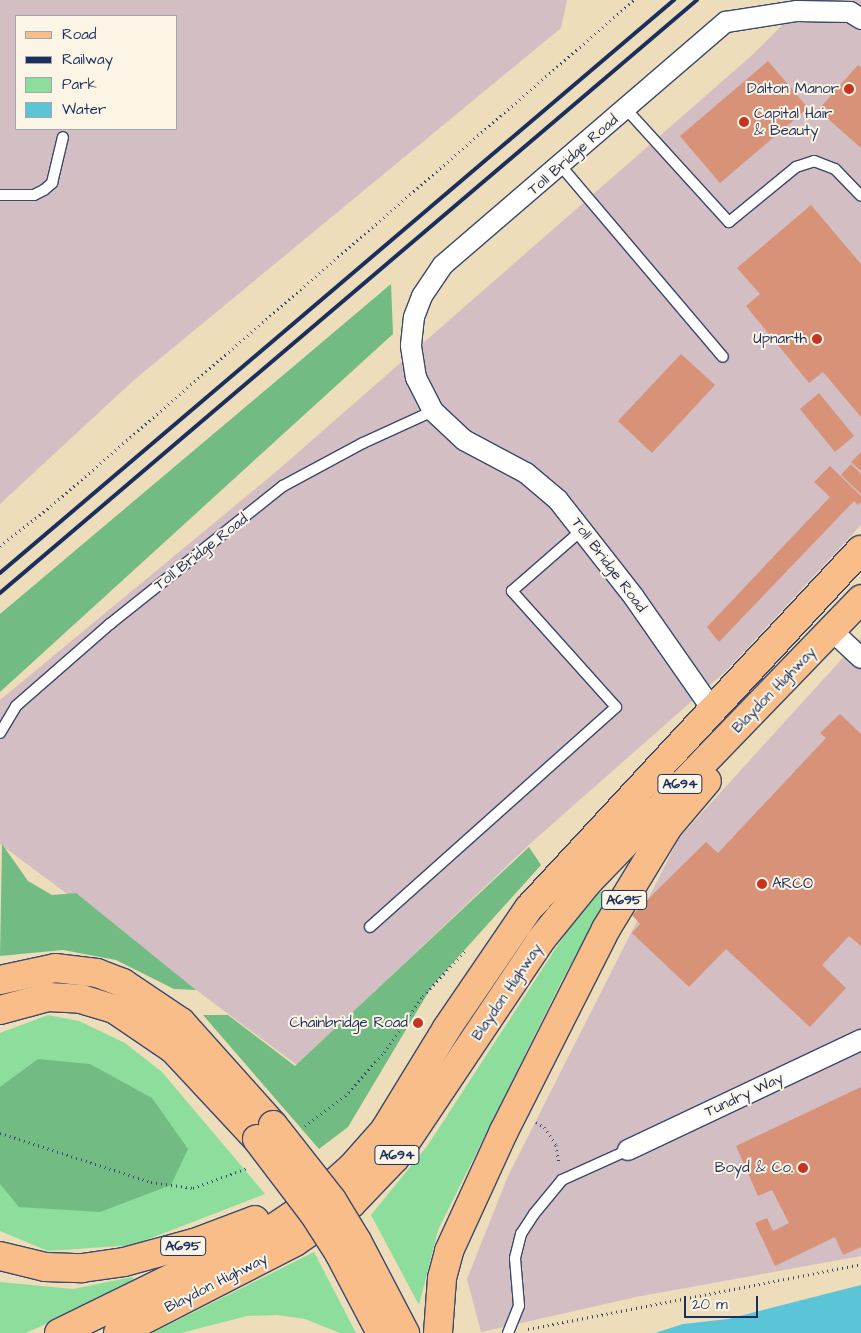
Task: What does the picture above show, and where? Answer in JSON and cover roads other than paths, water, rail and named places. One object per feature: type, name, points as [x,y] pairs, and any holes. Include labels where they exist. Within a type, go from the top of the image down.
[{"type":"main road","name":"Blaydon Highway","points":[[352,1167],[384,1131],[447,1028],[506,939],[554,878],[861,550]]},
{"type":"main road","name":"Blaydon Highway","points":[[118,1333],[295,1242],[351,1204],[395,1158],[566,908],[657,808],[776,690],[861,599]]},
{"type":"main road","name":"A695","points":[[438,1333],[438,1309],[449,1251],[510,1120],[606,929],[668,827],[730,754],[776,690]]},
{"type":"main road","points":[[0,980],[54,968],[97,974],[123,983],[181,1022],[332,1200],[357,1241],[405,1333]]},
{"type":"main road","points":[[0,1010],[48,997],[80,999],[114,1008],[172,1049],[275,1132],[289,1178],[324,1229],[382,1333]]},
{"type":"main road","name":"A695","points":[[0,1256],[45,1267],[82,1268],[124,1262],[194,1243],[263,1217],[309,1194],[352,1167]]},
{"type":"main road","name":"A695","points":[[59,1333],[275,1228],[315,1200],[352,1167]]},
{"type":"street","name":"Toll Bridge Road","points":[[712,709],[584,529],[558,500],[526,473],[464,440],[433,411],[416,378],[411,345],[414,317],[422,296],[443,265],[561,166],[726,22],[797,11],[853,10]]},
{"type":"street","points":[[831,630],[861,658]]},
{"type":"street","name":"Tundry Way","points":[[628,1150],[861,1040]]},
{"type":"lane","points":[[626,109],[729,222],[796,166],[814,161],[835,169],[861,196]]},
{"type":"lane","points":[[0,195],[34,196],[48,187],[58,165],[63,137]]},
{"type":"lane","points":[[561,166],[724,357]]},
{"type":"lane","name":"Toll Bridge Road","points":[[0,734],[16,706],[102,630],[283,486],[362,443],[433,411]]},
{"type":"lane","points":[[370,927],[616,707],[512,591],[547,564],[584,529]]},
{"type":"lane","points":[[508,1333],[519,1306],[515,1258],[521,1234],[534,1214],[562,1180],[628,1150]]},
{"type":"water","points":[[861,1285],[861,1333],[655,1333],[683,1324],[728,1319]]},
{"type":"railway","points":[[0,573],[674,0]]},
{"type":"railway","points":[[0,593],[697,0]]},
{"type":"place","name":"Dalton Manor","points":[[849,89]]},
{"type":"place","name":"Capital Hair & Beauty","points":[[744,122]]},
{"type":"place","name":"Upnarth","points":[[817,339]]},
{"type":"place","name":"ARCO","points":[[762,884]]},
{"type":"place","name":"Chainbridge Road","points":[[418,1023]]},
{"type":"place","name":"Boyd & Co.","points":[[803,1168]]}]
